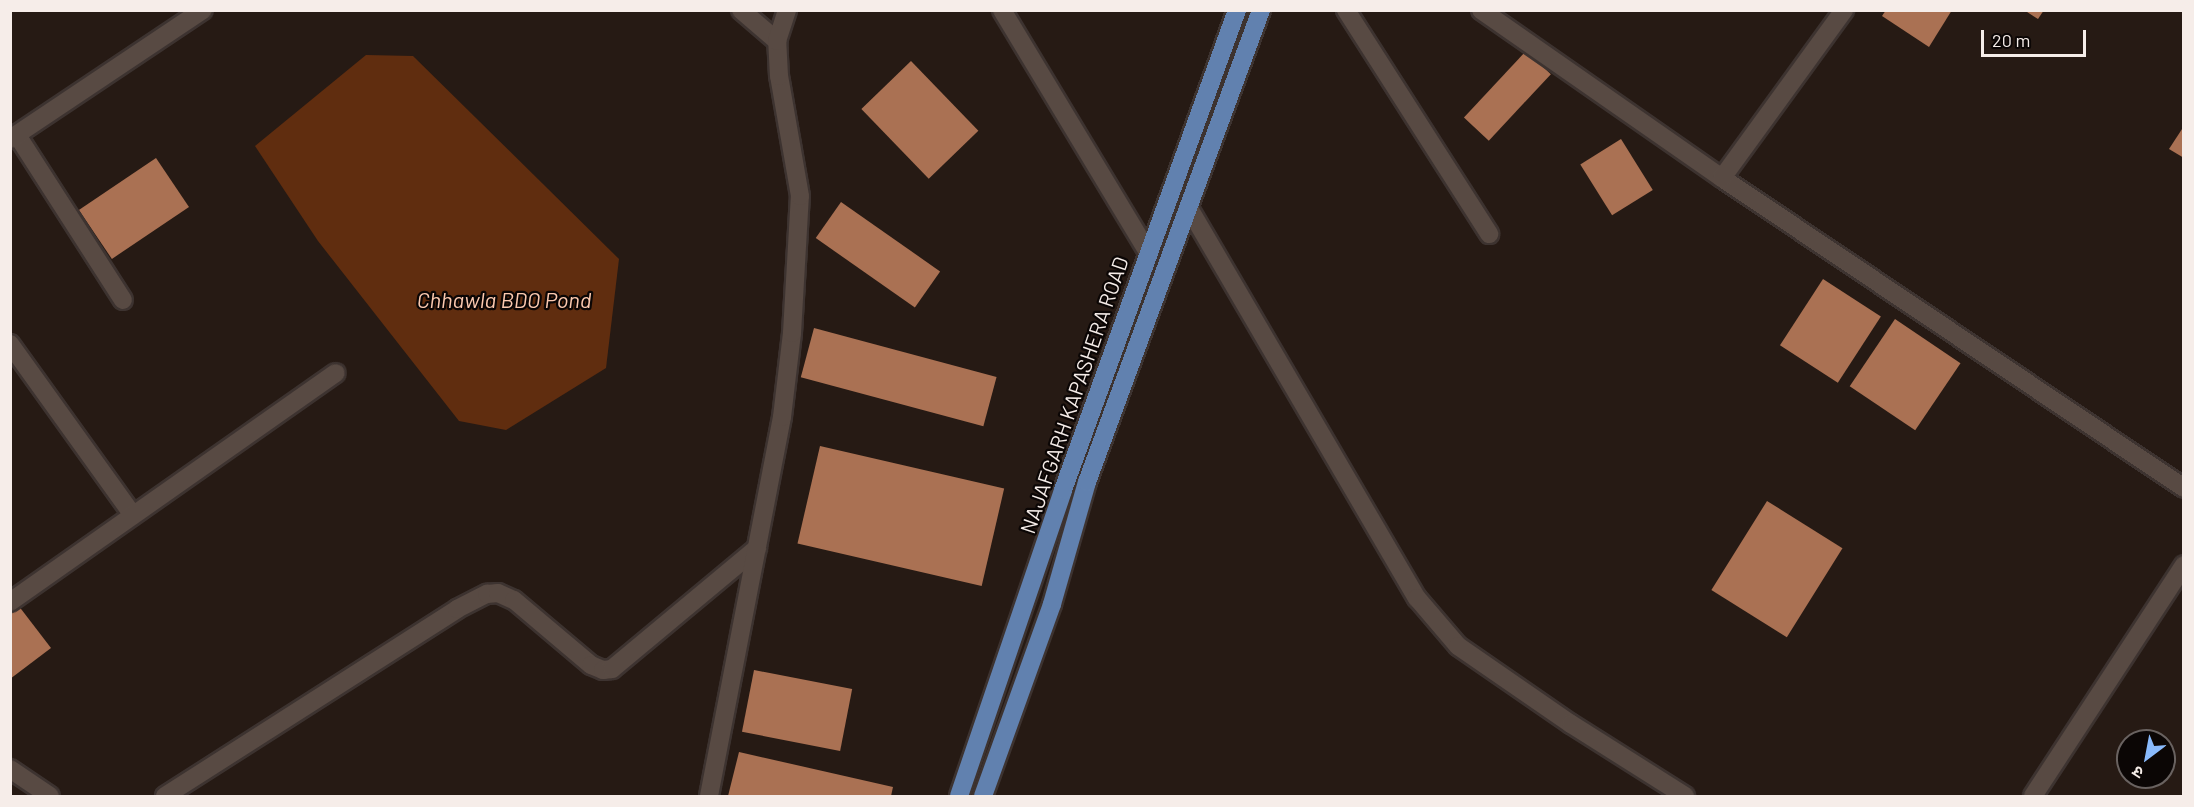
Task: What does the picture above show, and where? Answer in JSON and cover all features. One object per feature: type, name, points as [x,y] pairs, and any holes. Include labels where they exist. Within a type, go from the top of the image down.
[{"type":"main road","name":"NAJAFGARH KAPASHERA ROAD","points":[[959,796],[1063,489],[1237,10]]},
{"type":"main road","points":[[983,796],[1052,604],[1087,482],[1190,210],[1262,10]]},
{"type":"street","points":[[123,300],[14,137],[203,10]]},
{"type":"street","points":[[741,10],[777,41]]},
{"type":"street","points":[[709,796],[757,548],[787,375],[800,195],[779,76],[777,41],[787,10]]},
{"type":"street","points":[[1002,10],[1148,252]]},
{"type":"street","points":[[1346,10],[1489,234]]},
{"type":"street","points":[[1481,10],[1722,178],[2184,488]]},
{"type":"street","points":[[1722,178],[1844,10]]},
{"type":"street","points":[[1190,210],[1417,598],[1458,646],[1571,724],[1684,796]]},
{"type":"street","points":[[10,344],[132,514]]},
{"type":"street","points":[[10,602],[132,514],[336,373]]},
{"type":"street","points":[[165,796],[457,609],[487,594],[498,593],[514,600],[591,665],[603,670],[612,669],[620,665],[757,548]]},
{"type":"street","points":[[2033,796],[2184,565]]},
{"type":"street","points":[[10,769],[50,796]]},
{"type":"water","name":"Chhawla BDO Pond","points":[[366,55],[413,56],[619,259],[606,368],[506,430],[459,421],[318,241],[255,146]]},
{"type":"building","points":[[1886,10],[1952,10],[1929,47],[1882,16]]},
{"type":"building","points":[[2024,10],[2044,10],[2038,19]]},
{"type":"building","points":[[1526,51],[1551,74],[1489,141],[1464,118]]},
{"type":"building","points":[[911,61],[978,131],[929,179],[861,109]]},
{"type":"building","points":[[2184,126],[2184,158],[2169,149]]},
{"type":"building","points":[[1621,139],[1653,190],[1612,215],[1580,164]]},
{"type":"building","points":[[156,158],[189,207],[112,259],[79,210]]},
{"type":"building","points":[[841,202],[940,271],[915,307],[816,238]]},
{"type":"building","points":[[1823,279],[1881,317],[1838,383],[1780,345]]},
{"type":"building","points":[[1895,319],[1960,363],[1915,430],[1850,386]]},
{"type":"building","points":[[814,328],[997,377],[983,426],[801,377]]},
{"type":"building","points":[[820,446],[1004,489],[982,586],[798,543]]},
{"type":"building","points":[[1767,501],[1842,548],[1787,637],[1711,590]]},
{"type":"building","points":[[18,605],[51,648],[10,679],[10,611]]},
{"type":"building","points":[[754,670],[852,689],[840,751],[742,732]]},
{"type":"building","points":[[739,752],[893,787],[891,796],[728,796]]}]
